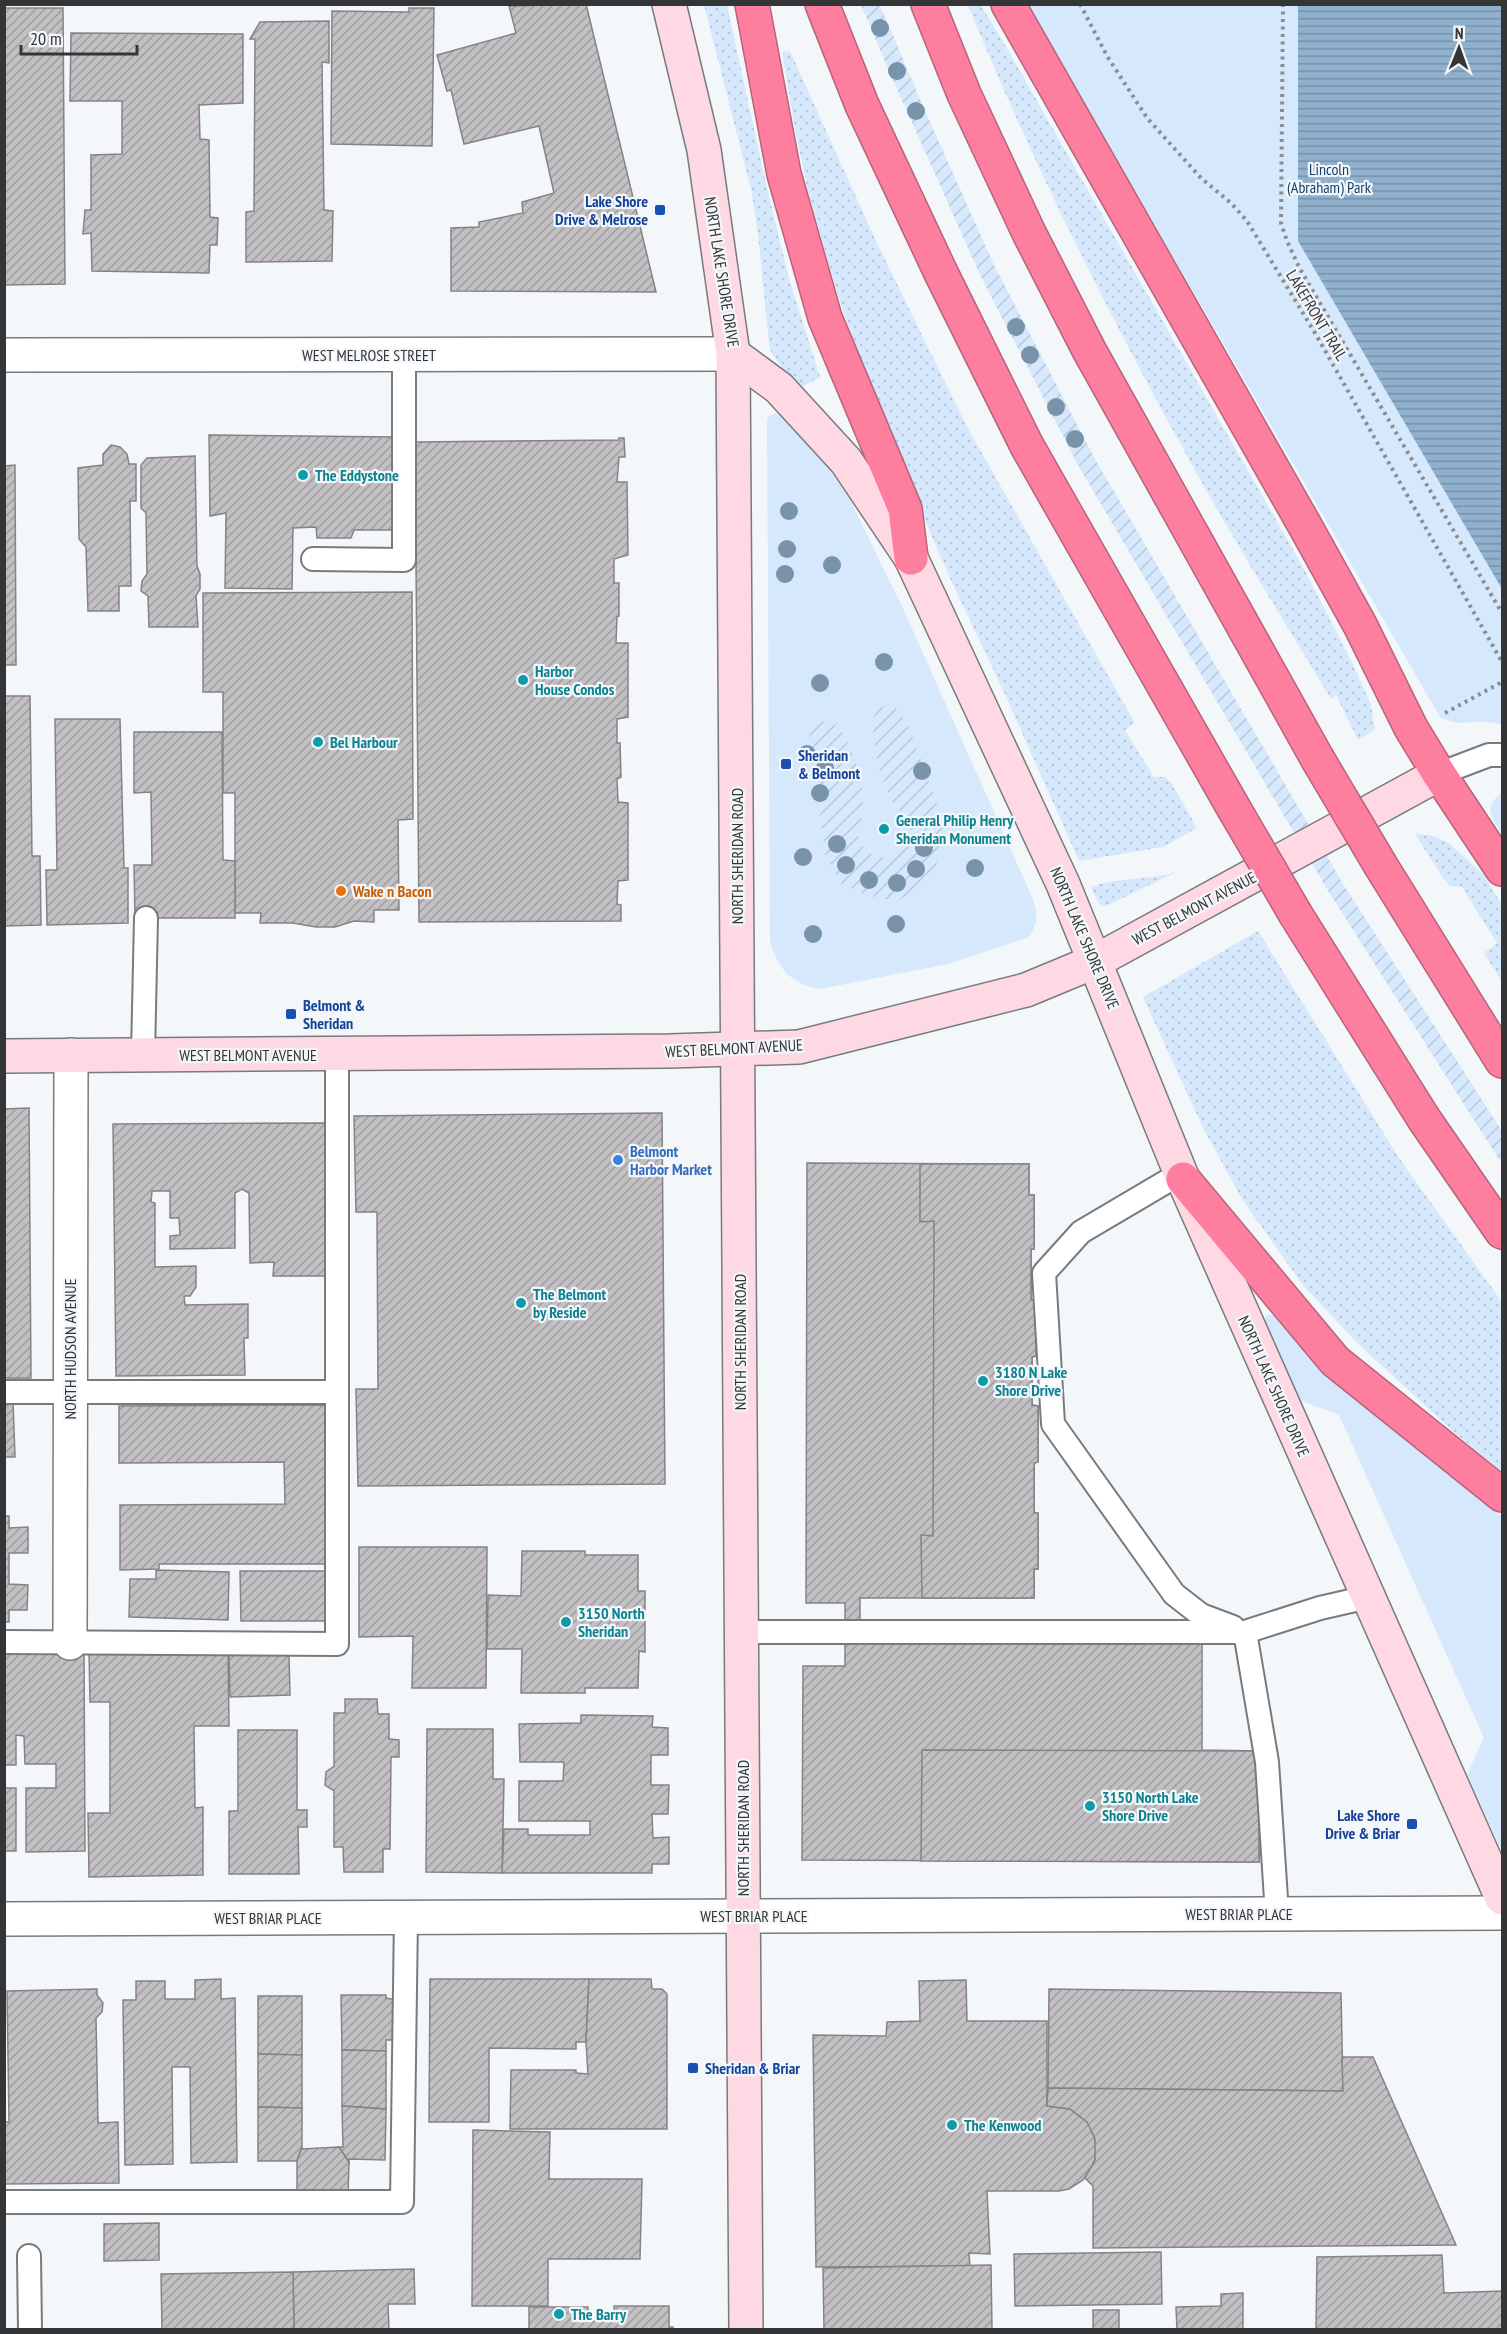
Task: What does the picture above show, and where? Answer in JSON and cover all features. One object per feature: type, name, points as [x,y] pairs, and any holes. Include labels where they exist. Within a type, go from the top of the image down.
[{"type":"highway","points":[[752,4],[784,174],[825,318],[905,509],[911,558]]},
{"type":"highway","points":[[822,4],[871,126],[1027,447],[1296,915],[1424,1119],[1503,1232]]},
{"type":"highway","points":[[928,4],[964,94],[1029,233],[1078,329],[1317,758],[1381,866],[1503,1061]]},
{"type":"highway","points":[[1008,4],[1293,504],[1360,625],[1411,728],[1503,869]]},
{"type":"highway","points":[[1182,1176],[1335,1361],[1503,1496]]},
{"type":"main road","name":"NORTH LAKE SHORE DRIVE","points":[[669,4],[704,150],[733,354],[779,388],[846,461],[911,558],[1063,884],[1182,1176],[1503,1898]]},
{"type":"main road","name":"NORTH SHERIDAN ROAD","points":[[733,354],[746,2330]]},
{"type":"main road","name":"WEST BELMONT AVENUE","points":[[4,1056],[738,1051],[799,1047],[1026,990],[1096,961],[1439,774]]},
{"type":"street","name":"WEST MELROSE STREET","points":[[4,355],[733,354]]},
{"type":"street","name":"NORTH HUDSON AVENUE","points":[[70,1642],[71,1055]]},
{"type":"street","name":"WEST BRIAR PLACE","points":[[4,1919],[1503,1913]]},
{"type":"lane","points":[[313,559],[404,560],[404,355]]},
{"type":"lane","points":[[1439,774],[1489,755],[1503,755]]},
{"type":"lane","points":[[143,1055],[146,918]]},
{"type":"lane","points":[[4,1642],[337,1644],[337,1054]]},
{"type":"lane","points":[[1182,1176],[1081,1232],[1044,1273],[1053,1425],[1174,1594],[1201,1615],[1245,1632]]},
{"type":"lane","points":[[4,1392],[337,1392]]},
{"type":"lane","points":[[741,1632],[1245,1632],[1320,1608],[1368,1597]]},
{"type":"lane","points":[[1245,1632],[1267,1762],[1277,1914]]},
{"type":"lane","points":[[4,2202],[402,2202],[406,1917]]},
{"type":"lane","points":[[29,2256],[30,2330]]},
{"type":"path","name":"LAKEFRONT TRAIL","points":[[1080,4],[1107,56],[1147,118],[1201,178],[1232,204],[1247,221],[1315,333],[1503,662]]},
{"type":"path","name":"LAKEFRONT TRAIL","points":[[1283,4],[1280,189],[1281,223],[1287,242],[1300,269],[1503,613]]},
{"type":"path","points":[[1440,717],[1503,682]]},
{"type":"green space","points":[[704,5],[727,5],[790,282],[820,377],[799,389],[772,354],[769,345],[758,233],[751,189]]},
{"type":"green space","points":[[861,5],[880,5],[994,265],[1095,459],[1345,887],[1502,1131],[1502,1164],[1330,894],[1078,465],[980,275]]},
{"type":"green space","points":[[968,5],[981,5],[1008,50],[1303,567],[1354,666],[1371,705],[1375,730],[1358,740],[1336,695],[1331,699],[1226,524],[1131,352],[1045,180]]},
{"type":"green space","name":"Lincoln (Abraham) Park","points":[[1027,5],[1502,5],[1502,725],[1486,722],[1455,722],[1440,717]]},
{"type":"green space","points":[[790,51],[876,241],[967,427],[1135,723],[1125,730],[1154,777],[1165,777],[1172,784],[1197,828],[1163,847],[1079,861],[880,418],[837,293],[808,191],[782,52]]},
{"type":"green space","points":[[776,413],[821,456],[850,500],[901,604],[1032,897],[1036,919],[1034,928],[1027,938],[948,964],[820,989],[801,984],[787,974],[773,951],[770,941],[767,419]]},
{"type":"green space","points":[[892,706],[899,710],[910,730],[942,818],[944,837],[936,866],[922,887],[897,901],[865,895],[841,883],[826,856],[808,743],[810,731],[817,722],[833,724],[842,732],[861,781],[863,804],[858,831],[860,841],[867,851],[874,855],[885,857],[896,854],[908,842],[910,825],[907,818],[894,804],[880,771],[873,723],[874,711],[881,707]]},
{"type":"green space","points":[[1502,793],[1502,834],[1492,817],[1491,808],[1492,803]]},
{"type":"green space","points":[[1415,834],[1430,835],[1449,843],[1484,875],[1502,905],[1502,982],[1484,953],[1497,943],[1462,887],[1451,886],[1443,878]]},
{"type":"green space","points":[[1176,872],[1104,907],[1099,904],[1091,887],[1111,882]]},
{"type":"green space","points":[[1258,931],[1399,1158],[1502,1302],[1502,1472],[1455,1433],[1356,1342],[1302,1284],[1242,1199],[1203,1128],[1143,997]]},
{"type":"green space","points":[[1268,1314],[1273,1315],[1437,1465],[1502,1517],[1502,1851],[1467,1774],[1484,1738],[1339,1415],[1299,1400],[1266,1324],[1265,1319]]},
{"type":"shaded area","points":[[1298,5],[1502,5],[1502,589],[1298,241]]},
{"type":"building","points":[[420,4],[420,5],[268,5]]},
{"type":"building","points":[[586,4],[656,292],[451,291],[451,228],[479,227],[479,222],[523,213],[522,202],[554,193],[539,126],[464,144],[451,90],[447,91],[437,55],[516,33],[509,6]]},
{"type":"building","points":[[4,8],[63,8],[65,284],[4,285]]},
{"type":"building","points":[[409,8],[434,8],[432,146],[331,144],[332,11],[409,12]]},
{"type":"building","points":[[329,21],[329,63],[322,62],[324,210],[333,211],[332,261],[246,262],[246,212],[254,211],[255,39],[250,39],[260,22]]},
{"type":"building","points":[[71,33],[243,34],[243,103],[199,105],[200,139],[209,140],[210,217],[218,218],[217,245],[210,245],[209,273],[92,271],[91,233],[83,234],[85,210],[91,210],[91,155],[122,154],[122,101],[70,101]]},
{"type":"building","name":"The Eddystone","points":[[209,435],[396,437],[395,530],[354,530],[351,538],[317,538],[316,527],[293,528],[292,589],[225,588],[226,513],[210,516]]},
{"type":"building","name":"Harbor House Condos","points":[[619,438],[624,438],[625,457],[619,457],[617,482],[627,482],[628,555],[614,559],[614,583],[619,583],[616,643],[628,643],[628,717],[617,719],[621,777],[617,779],[618,802],[628,803],[628,880],[618,881],[617,904],[621,905],[621,921],[419,922],[415,442],[619,440]]},
{"type":"building","points":[[111,445],[120,447],[127,454],[129,464],[136,464],[136,501],[130,501],[131,586],[119,586],[119,611],[88,611],[86,547],[79,539],[78,468],[103,465],[103,454]]},
{"type":"building","points":[[195,456],[197,566],[200,574],[200,589],[196,596],[198,627],[149,627],[148,596],[141,591],[142,581],[147,574],[146,513],[141,508],[141,465],[147,458]]},
{"type":"building","points":[[15,465],[16,665],[4,665],[4,466]]},
{"type":"building","name":"Bel Harbour","points":[[412,592],[413,819],[398,820],[399,910],[374,910],[374,922],[354,921],[335,927],[260,923],[261,913],[235,913],[235,793],[223,793],[223,692],[203,692],[203,593]]},
{"type":"building","points":[[4,696],[30,696],[32,856],[40,856],[41,925],[4,926]]},
{"type":"building","points":[[55,719],[120,719],[124,868],[128,868],[128,923],[47,925],[46,870],[57,870]]},
{"type":"building","points":[[134,732],[222,732],[223,860],[235,861],[235,918],[135,918],[134,865],[152,865],[151,792],[134,793]]},
{"type":"building","points":[[29,1108],[31,1378],[4,1378],[4,1109]]},
{"type":"building","name":"The Belmont by Reside","points":[[662,1113],[665,1484],[358,1486],[356,1389],[378,1389],[377,1212],[356,1212],[354,1116]]},
{"type":"building","points":[[325,1123],[327,1276],[273,1276],[274,1262],[250,1263],[249,1193],[242,1189],[235,1193],[235,1248],[170,1249],[170,1236],[180,1235],[179,1218],[170,1218],[170,1191],[152,1191],[151,1202],[155,1203],[155,1267],[196,1266],[196,1287],[190,1296],[184,1296],[185,1305],[248,1304],[248,1338],[244,1338],[245,1375],[116,1376],[113,1124]]},
{"type":"building","points":[[807,1163],[1029,1164],[1029,1195],[1034,1195],[1031,1300],[1036,1300],[1036,1356],[1032,1357],[1032,1405],[1038,1406],[1038,1462],[1034,1463],[1034,1513],[1038,1513],[1038,1569],[1034,1569],[1034,1598],[860,1598],[860,1642],[1202,1641],[1202,1750],[1259,1751],[1259,1862],[802,1860],[803,1666],[845,1666],[845,1603],[806,1603]]},
{"type":"building","name":"3180 N Lake Shore Drive","points":[[920,1164],[1029,1164],[1029,1195],[1034,1195],[1031,1300],[1036,1300],[1036,1356],[1032,1357],[1032,1405],[1038,1406],[1038,1462],[1034,1463],[1034,1513],[1038,1513],[1038,1569],[1034,1569],[1034,1598],[922,1598],[921,1535],[933,1536],[934,1221],[920,1222]]},
{"type":"building","points":[[4,1400],[13,1400],[15,1457],[4,1457]]},
{"type":"building","points":[[329,1405],[329,1564],[159,1564],[159,1569],[120,1570],[120,1505],[285,1504],[284,1462],[119,1463],[119,1406]]},
{"type":"building","points":[[4,1516],[9,1516],[9,1528],[28,1527],[28,1553],[9,1553],[9,1584],[28,1585],[27,1610],[9,1610],[9,1622],[4,1622]]},
{"type":"building","points":[[359,1547],[487,1547],[486,1688],[412,1688],[413,1636],[359,1637]]},
{"type":"building","name":"3150 North Sheridan","points":[[522,1551],[585,1551],[585,1555],[638,1555],[638,1591],[645,1591],[645,1652],[639,1651],[638,1688],[585,1688],[585,1693],[521,1693],[522,1649],[487,1649],[488,1595],[521,1596]]},
{"type":"building","points":[[156,1570],[229,1572],[228,1620],[129,1617],[130,1579],[156,1579]]},
{"type":"building","points":[[240,1571],[331,1571],[330,1621],[241,1621]]},
{"type":"building","points":[[84,1647],[85,1851],[26,1852],[26,1788],[56,1788],[56,1764],[25,1764],[24,1736],[16,1735],[16,1765],[4,1765],[4,1648]]},
{"type":"building","points":[[228,1650],[229,1726],[194,1726],[195,1808],[203,1807],[203,1875],[89,1877],[88,1813],[110,1813],[110,1702],[90,1702],[89,1652]]},
{"type":"building","points":[[289,1654],[290,1695],[230,1697],[229,1655]]},
{"type":"building","points":[[345,1699],[377,1699],[378,1714],[389,1714],[389,1739],[399,1740],[399,1757],[391,1757],[390,1849],[383,1849],[383,1872],[344,1872],[343,1847],[334,1847],[334,1791],[325,1785],[326,1772],[334,1766],[334,1713],[345,1713]]},
{"type":"building","points":[[581,1715],[653,1716],[652,1727],[668,1728],[668,1755],[651,1755],[651,1785],[669,1785],[668,1814],[652,1814],[653,1838],[669,1837],[669,1864],[652,1864],[652,1873],[502,1873],[504,1829],[528,1829],[528,1835],[590,1835],[590,1821],[519,1821],[519,1781],[563,1781],[564,1762],[520,1762],[519,1724],[581,1723]]},
{"type":"building","points":[[427,1729],[493,1729],[493,1779],[504,1779],[502,1873],[426,1872]]},
{"type":"building","points":[[238,1730],[297,1730],[297,1810],[307,1810],[307,1827],[298,1827],[299,1874],[229,1874],[229,1811],[238,1811]]},
{"type":"building","name":"3150 North Lake Shore Drive","points":[[922,1750],[1259,1751],[1259,1862],[921,1861]]},
{"type":"building","points":[[4,1788],[16,1788],[16,1851],[4,1851]]},
{"type":"building","points":[[221,1979],[221,1999],[235,1998],[237,2162],[191,2163],[190,2067],[172,2067],[173,2164],[125,2165],[123,2000],[136,2000],[136,1981],[165,1981],[165,1999],[195,1999],[195,1980]]},
{"type":"building","points":[[430,1979],[589,1979],[586,2042],[576,2042],[576,2049],[489,2048],[489,2122],[429,2122]]},
{"type":"building","points":[[589,1979],[651,1979],[652,1989],[662,1989],[667,1994],[667,2129],[510,2129],[511,2070],[576,2070],[576,2073],[588,2074],[586,2042]]},
{"type":"building","name":"The Kenwood","points":[[966,1980],[967,2021],[1047,2021],[1047,2106],[1070,2109],[1092,2128],[1096,2156],[1092,2166],[1083,2180],[1069,2189],[987,2191],[990,2254],[969,2253],[970,2266],[816,2267],[813,2035],[886,2036],[887,2022],[920,2021],[919,1981]]},
{"type":"building","points":[[97,1989],[97,1995],[103,2003],[102,2012],[96,2018],[98,2123],[118,2122],[119,2183],[4,2184],[4,2122],[9,2122],[7,1991]]},
{"type":"building","points":[[1049,1989],[1341,1993],[1343,2091],[1048,2088]]},
{"type":"building","points":[[341,1995],[386,1995],[386,1998],[397,2000],[396,2040],[386,2040],[386,2051],[342,2050]]},
{"type":"building","points":[[258,1996],[302,1996],[302,2055],[258,2054]]},
{"type":"building","points":[[342,2050],[386,2051],[386,2109],[342,2106]]},
{"type":"building","points":[[258,2054],[302,2055],[302,2108],[258,2107]]},
{"type":"building","points":[[1342,2057],[1373,2057],[1456,2245],[1093,2248],[1093,2186],[1085,2178],[1095,2160],[1095,2139],[1087,2122],[1070,2109],[1047,2106],[1048,2088],[1343,2091]]},
{"type":"building","points":[[342,2106],[386,2109],[385,2160],[349,2159],[349,2162],[339,2147],[343,2147]]},
{"type":"building","points":[[258,2107],[302,2108],[302,2147],[297,2161],[258,2161]]},
{"type":"building","points":[[473,2130],[550,2132],[549,2179],[642,2179],[640,2259],[548,2259],[548,2306],[472,2306]]},
{"type":"building","points":[[302,2147],[302,2149],[339,2147],[349,2162],[348,2196],[297,2197],[297,2161]]},
{"type":"building","points":[[159,2223],[159,2260],[104,2261],[104,2224]]},
{"type":"building","points":[[1161,2252],[1162,2304],[1015,2306],[1014,2254]]},
{"type":"building","points":[[1442,2255],[1444,2293],[1502,2291],[1502,2330],[1316,2330],[1317,2257]]},
{"type":"building","points":[[991,2265],[992,2330],[824,2330],[823,2268]]},
{"type":"building","points":[[414,2269],[415,2304],[388,2304],[389,2330],[294,2330],[293,2272]]},
{"type":"building","points":[[293,2272],[294,2330],[162,2330],[161,2274]]},
{"type":"building","points":[[1243,2293],[1243,2330],[1177,2330],[1176,2307],[1221,2306],[1221,2294]]},
{"type":"building","name":"The Barry","points":[[614,2306],[669,2306],[669,2327],[673,2327],[673,2330],[529,2330],[529,2307],[588,2307],[588,2321],[615,2321]]},
{"type":"building","points":[[1093,2310],[1119,2310],[1119,2330],[1093,2330]]},
{"type":"place","name":"Lake Shore Drive & Melrose","points":[[660,210]]},
{"type":"place","name":"The Eddystone","points":[[303,475]]},
{"type":"place","name":"Harbor House Condos","points":[[523,680]]},
{"type":"place","name":"Bel Harbour","points":[[318,742]]},
{"type":"place","name":"Sheridan & Belmont","points":[[786,764]]},
{"type":"place","name":"General Philip Henry Sheridan Monument","points":[[884,829]]},
{"type":"place","name":"Wake n Bacon","points":[[341,891]]},
{"type":"place","name":"Belmont & Sheridan","points":[[291,1014]]},
{"type":"place","name":"Belmont Harbor Market","points":[[618,1160]]},
{"type":"place","name":"The Belmont by Reside","points":[[521,1303]]},
{"type":"place","name":"3180 N Lake Shore Drive","points":[[983,1381]]},
{"type":"place","name":"3150 North Sheridan","points":[[566,1622]]},
{"type":"place","name":"3150 North Lake Shore Drive","points":[[1090,1806]]},
{"type":"place","name":"Lake Shore Drive & Briar","points":[[1412,1824]]},
{"type":"place","name":"Sheridan & Briar","points":[[693,2068]]},
{"type":"place","name":"The Kenwood","points":[[952,2125]]},
{"type":"place","name":"The Barry","points":[[559,2314]]}]
